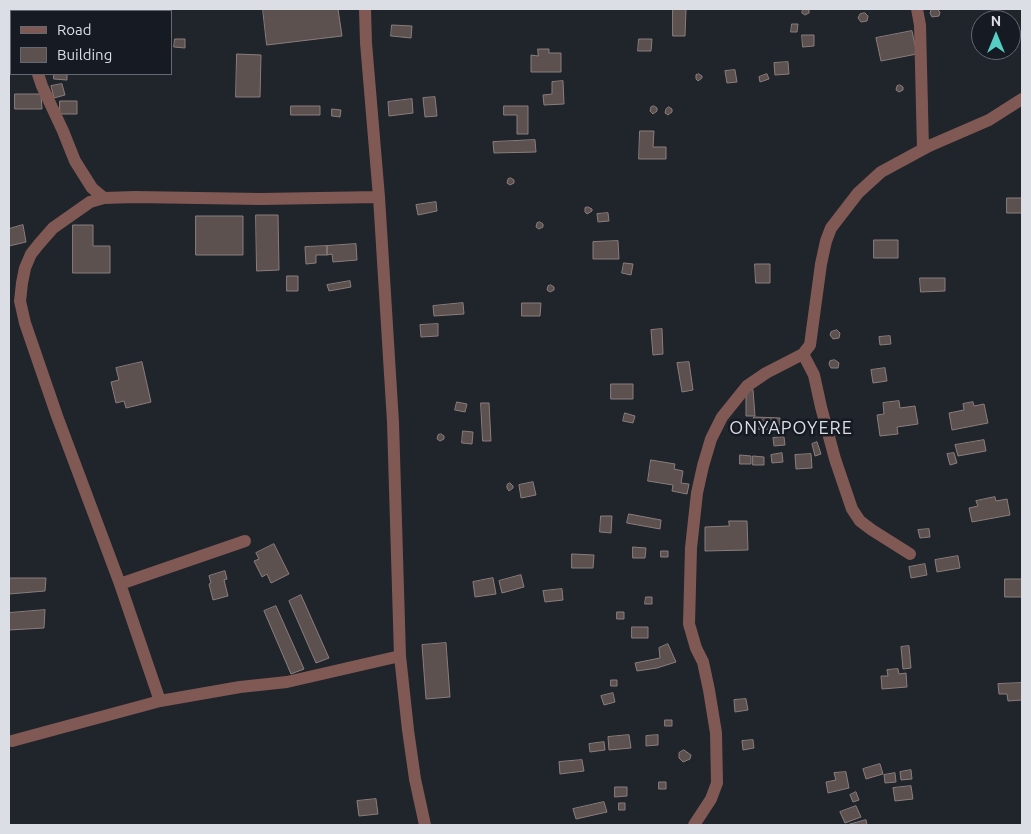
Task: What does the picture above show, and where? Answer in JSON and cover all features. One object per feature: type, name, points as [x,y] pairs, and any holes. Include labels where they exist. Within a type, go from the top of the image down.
[{"type":"street","points":[[365,9],[366,43],[380,196],[393,422],[400,656],[415,779],[425,825]]},
{"type":"street","points":[[917,9],[920,25],[924,149]]},
{"type":"street","points":[[38,75],[75,161],[92,188],[104,198]]},
{"type":"street","points":[[694,825],[711,799],[717,782],[716,733],[709,690],[689,624],[691,548],[697,493],[711,439],[722,417],[747,386],[766,373],[803,354],[810,345],[820,264],[826,241],[831,228],[858,193],[881,172],[924,149],[989,120],[1022,99]]},
{"type":"street","points":[[160,701],[120,584],[57,416],[25,323],[14,302],[31,254],[53,228],[90,202],[104,198],[135,196],[261,199],[380,196]]},
{"type":"street","points":[[803,354],[814,375],[820,407],[852,509],[860,521],[910,554]]},
{"type":"street","points":[[120,584],[245,541]]},
{"type":"street","points":[[12,741],[160,701],[287,682],[400,656]]},
{"type":"building","points":[[263,9],[338,9],[342,36],[267,45]]},
{"type":"building","points":[[673,9],[686,9],[685,36],[673,36]]},
{"type":"building","points":[[803,9],[809,10],[809,13],[805,15],[802,13]]},
{"type":"building","points":[[937,9],[940,12],[939,16],[932,17],[931,10]]},
{"type":"building","points":[[865,13],[868,16],[867,21],[861,22],[858,18],[860,14]]},
{"type":"building","points":[[9,17],[10,17],[10,41]]},
{"type":"building","points":[[792,24],[798,24],[797,32],[791,32]]},
{"type":"building","points":[[392,25],[412,26],[411,38],[391,36]]},
{"type":"building","points":[[912,31],[917,54],[881,61],[876,38]]},
{"type":"building","points":[[802,35],[814,35],[814,46],[803,47]]},
{"type":"building","points":[[175,39],[185,39],[185,48],[174,47]]},
{"type":"building","points":[[639,39],[652,39],[651,51],[638,51]]},
{"type":"building","points":[[538,49],[549,49],[549,53],[561,53],[561,72],[531,72],[531,55],[538,56]]},
{"type":"building","points":[[237,54],[261,55],[260,97],[236,97]]},
{"type":"building","points":[[788,62],[789,74],[775,75],[774,63]]},
{"type":"building","points":[[735,70],[737,82],[727,83],[725,71]]},
{"type":"building","points":[[699,74],[702,78],[698,81],[696,75]]},
{"type":"building","points":[[767,74],[769,79],[760,82],[759,77]]},
{"type":"building","points":[[54,75],[67,75],[67,80],[54,79]]},
{"type":"building","points":[[563,81],[564,104],[544,105],[543,95],[552,94],[552,82]]},
{"type":"building","points":[[62,84],[65,95],[54,98],[51,86]]},
{"type":"building","points":[[897,86],[903,87],[903,90],[899,92],[896,90]]},
{"type":"building","points":[[15,94],[41,94],[42,109],[15,109]]},
{"type":"building","points":[[435,97],[437,116],[425,117],[423,98]]},
{"type":"building","points":[[412,99],[413,113],[389,116],[388,102]]},
{"type":"building","points":[[60,101],[77,101],[77,114],[60,114]]},
{"type":"building","points":[[291,106],[320,106],[320,115],[291,115]]},
{"type":"building","points":[[504,106],[528,106],[528,134],[517,134],[517,115],[504,115]]},
{"type":"building","points":[[651,107],[657,108],[657,111],[653,114],[650,111]]},
{"type":"building","points":[[669,107],[672,109],[672,112],[668,115],[665,113]]},
{"type":"building","points":[[332,109],[341,110],[340,117],[332,116]]},
{"type":"building","points":[[640,131],[654,131],[653,147],[666,147],[666,159],[639,159]]},
{"type":"building","points":[[535,140],[536,152],[494,153],[493,142]]},
{"type":"building","points":[[508,179],[514,180],[514,183],[510,185],[507,183]]},
{"type":"building","points":[[1007,198],[1022,198],[1022,213],[1007,213]]},
{"type":"building","points":[[436,202],[437,211],[418,215],[416,205]]},
{"type":"building","points":[[588,207],[592,211],[587,214],[585,208]]},
{"type":"building","points":[[608,213],[609,221],[598,222],[597,214]]},
{"type":"building","points":[[256,215],[278,215],[279,270],[257,271]]},
{"type":"building","points":[[196,216],[243,216],[243,255],[196,255]]},
{"type":"building","points":[[537,223],[543,224],[543,227],[539,229],[536,227]]},
{"type":"building","points":[[23,225],[26,242],[9,246],[9,229]]},
{"type":"building","points":[[73,225],[93,225],[93,246],[110,246],[110,273],[73,273]]},
{"type":"building","points":[[874,240],[898,240],[898,258],[874,258]]},
{"type":"building","points":[[618,241],[619,259],[593,259],[593,242]]},
{"type":"building","points":[[356,244],[357,260],[333,262],[332,254],[327,255],[327,246]]},
{"type":"building","points":[[327,246],[327,255],[316,255],[316,263],[306,264],[305,247]]},
{"type":"building","points":[[624,263],[633,264],[631,275],[622,273]]},
{"type":"building","points":[[755,264],[770,264],[770,283],[756,283]]},
{"type":"building","points":[[287,276],[298,276],[298,291],[287,291]]},
{"type":"building","points":[[920,278],[945,278],[945,291],[921,292]]},
{"type":"building","points":[[350,281],[351,287],[329,291],[327,285]]},
{"type":"building","points":[[548,286],[554,287],[554,290],[550,292],[547,290]]},
{"type":"building","points":[[463,303],[464,314],[434,316],[433,306]]},
{"type":"building","points":[[522,303],[541,303],[540,316],[522,316]]},
{"type":"building","points":[[438,324],[438,336],[421,337],[420,325]]},
{"type":"building","points":[[662,329],[663,354],[653,355],[651,330]]},
{"type":"building","points":[[837,330],[840,333],[839,338],[833,339],[830,335],[831,332]]},
{"type":"building","points":[[890,336],[891,344],[880,345],[879,337]]},
{"type":"building","points":[[835,360],[839,363],[838,368],[831,368],[830,361]]},
{"type":"building","points":[[142,362],[151,402],[126,408],[124,401],[116,403],[111,382],[119,380],[116,368]]},
{"type":"building","points":[[689,362],[693,390],[682,392],[677,363]]},
{"type":"building","points":[[885,368],[887,381],[873,383],[871,370]]},
{"type":"building","points":[[611,384],[633,384],[633,399],[611,399]]},
{"type":"building","points":[[753,390],[755,416],[746,416],[746,393]]},
{"type":"building","points":[[899,401],[900,408],[915,406],[918,424],[897,427],[898,434],[880,436],[877,415],[884,414],[883,403]]},
{"type":"building","points":[[457,402],[467,404],[465,412],[455,410]]},
{"type":"building","points":[[973,402],[974,406],[984,404],[988,423],[952,430],[949,413],[964,410],[963,404]]},
{"type":"building","points":[[481,403],[489,403],[491,441],[483,441]]},
{"type":"building","points":[[625,413],[635,416],[633,423],[623,421]]},
{"type":"building","points":[[754,417],[780,418],[779,430],[753,429]]},
{"type":"building","points":[[463,431],[473,432],[472,444],[462,443]]},
{"type":"building","points":[[438,435],[444,436],[444,439],[440,441],[437,439]]},
{"type":"building","points":[[784,437],[785,445],[774,446],[773,438]]},
{"type":"building","points":[[984,440],[986,451],[958,456],[955,445]]},
{"type":"building","points":[[817,442],[821,454],[815,456],[812,444]]},
{"type":"building","points":[[782,453],[783,462],[772,463],[771,455]]},
{"type":"building","points":[[954,453],[957,463],[950,465],[947,454]]},
{"type":"building","points":[[811,454],[812,468],[796,469],[795,455]]},
{"type":"building","points":[[740,455],[751,456],[751,464],[740,464]]},
{"type":"building","points":[[753,456],[764,457],[764,465],[753,465]]},
{"type":"building","points":[[651,460],[675,464],[674,469],[683,471],[681,483],[689,484],[687,494],[672,491],[673,485],[648,481]]},
{"type":"building","points":[[533,482],[536,495],[521,498],[519,485]]},
{"type":"building","points":[[510,483],[513,488],[509,491],[507,485]]},
{"type":"building","points":[[995,497],[996,501],[1007,499],[1010,515],[972,522],[969,508],[978,506],[976,501]]},
{"type":"building","points":[[629,514],[661,520],[660,529],[627,523]]},
{"type":"building","points":[[601,516],[612,516],[611,533],[600,532]]},
{"type":"building","points":[[729,521],[747,521],[748,550],[705,551],[705,527],[729,526]]},
{"type":"building","points":[[929,529],[930,537],[920,538],[918,530]]},
{"type":"building","points":[[274,544],[289,574],[271,583],[267,574],[262,577],[254,561],[259,559],[256,553]]},
{"type":"building","points":[[633,547],[646,548],[645,558],[633,558]]},
{"type":"building","points":[[661,551],[668,551],[668,557],[661,557]]},
{"type":"building","points":[[572,554],[594,555],[593,568],[572,568]]},
{"type":"building","points":[[958,556],[960,568],[937,572],[935,560]]},
{"type":"building","points":[[925,564],[927,575],[911,578],[909,567]]},
{"type":"building","points":[[225,571],[227,579],[224,580],[228,596],[213,600],[209,576]]},
{"type":"building","points":[[521,575],[524,587],[502,593],[499,581]]},
{"type":"building","points":[[9,578],[46,578],[45,591],[9,594]]},
{"type":"building","points":[[493,578],[496,594],[475,597],[473,582]]},
{"type":"building","points":[[1005,579],[1022,579],[1022,597],[1005,597]]},
{"type":"building","points":[[562,589],[563,600],[545,602],[543,591]]},
{"type":"building","points":[[301,595],[329,658],[316,663],[289,601]]},
{"type":"building","points":[[646,597],[652,597],[652,604],[645,604]]},
{"type":"building","points":[[276,606],[304,669],[291,674],[264,611]]},
{"type":"building","points":[[45,610],[44,628],[9,630],[9,613]]},
{"type":"building","points":[[617,612],[624,612],[624,619],[617,619]]},
{"type":"building","points":[[632,627],[648,627],[648,638],[632,638]]},
{"type":"building","points":[[446,643],[450,697],[426,699],[422,645]]},
{"type":"building","points":[[668,644],[676,662],[657,668],[637,671],[635,663],[660,658],[659,648]]},
{"type":"building","points":[[909,646],[911,668],[903,669],[901,647]]},
{"type":"building","points":[[898,669],[899,674],[906,673],[907,687],[882,689],[881,676],[888,676],[887,670]]},
{"type":"building","points":[[611,680],[617,680],[617,686],[611,686]]},
{"type":"building","points":[[1022,683],[1022,700],[1008,701],[1007,694],[999,694],[998,684]]},
{"type":"building","points":[[613,693],[615,702],[604,705],[601,696]]},
{"type":"building","points":[[746,699],[748,710],[735,712],[734,700]]},
{"type":"building","points":[[665,720],[672,720],[672,726],[665,726]]},
{"type":"building","points":[[629,735],[631,748],[609,750],[608,737]]},
{"type":"building","points":[[658,735],[658,745],[646,746],[646,736]]},
{"type":"building","points":[[753,740],[754,748],[743,750],[742,741]]},
{"type":"building","points":[[604,742],[605,750],[590,752],[589,744]]},
{"type":"building","points":[[684,750],[691,755],[690,759],[683,762],[679,758],[679,753]]},
{"type":"building","points":[[582,760],[584,771],[560,774],[559,762]]},
{"type":"building","points":[[880,764],[883,774],[866,779],[863,769]]},
{"type":"building","points":[[911,770],[912,779],[901,780],[900,772]]},
{"type":"building","points":[[846,772],[849,788],[828,793],[826,782],[836,780],[834,773]]},
{"type":"building","points":[[895,773],[896,782],[885,783],[884,775]]},
{"type":"building","points":[[659,782],[666,782],[666,789],[659,789]]},
{"type":"building","points":[[911,786],[913,799],[895,801],[893,788]]},
{"type":"building","points":[[615,787],[627,787],[627,796],[615,797]]},
{"type":"building","points":[[856,792],[859,800],[853,802],[850,795]]},
{"type":"building","points":[[376,799],[378,814],[359,816],[357,801]]},
{"type":"building","points":[[604,802],[607,812],[576,819],[573,809]]},
{"type":"building","points":[[619,803],[625,803],[625,810],[619,810]]},
{"type":"building","points":[[856,806],[861,817],[845,823],[840,812]]},
{"type":"building","points":[[866,820],[867,825],[847,825]]},
{"type":"district","name":"ONYAPOYERE","points":[[791,428]]}]
